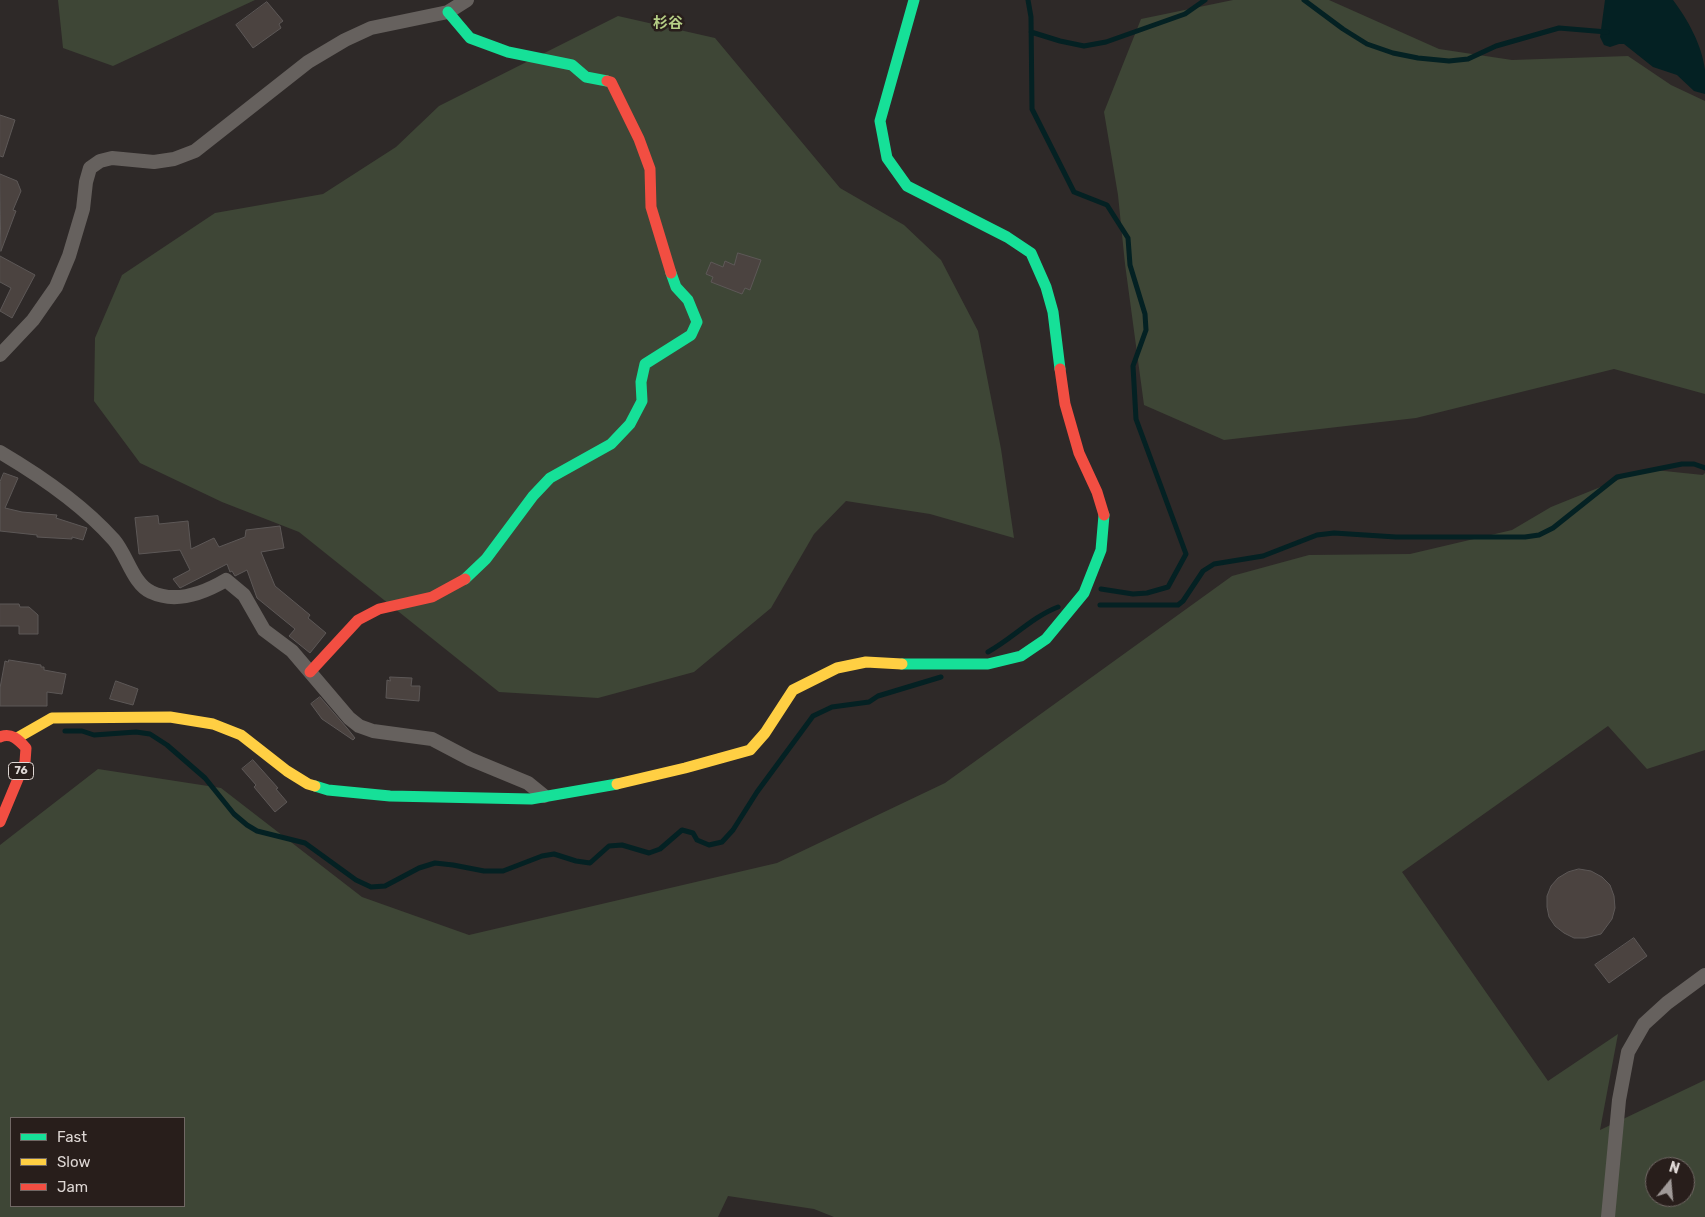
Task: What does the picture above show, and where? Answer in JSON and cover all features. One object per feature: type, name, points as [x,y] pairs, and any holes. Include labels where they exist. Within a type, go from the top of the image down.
[{"type":"street","points":[[0,355],[33,320],[56,287],[69,256],[83,209],[86,182],[90,168],[100,161],[112,158],[154,162],[174,159],[195,151],[308,62],[345,40],[371,28],[448,12],[467,0]]},
{"type":"street","points":[[0,737],[4,735],[17,738],[52,718],[170,717],[213,724],[241,735],[287,771],[308,784],[328,790],[390,796],[531,798],[606,786],[685,768],[750,750],[765,733],[793,690],[837,668],[866,662],[928,665],[988,664],[1021,656],[1046,639],[1084,593],[1102,550],[1104,516],[1097,492],[1079,453],[1065,404],[1053,312],[1046,287],[1031,253],[1007,237],[907,186],[887,158],[880,121],[914,0]]},
{"type":"street","points":[[310,672],[358,620],[379,609],[432,597],[462,582],[486,559],[533,496],[550,478],[611,444],[630,424],[642,401],[641,382],[645,364],[691,335],[696,322],[688,300],[676,287],[650,207],[650,169],[639,139],[611,82],[586,77],[572,66],[508,52],[470,38],[448,12]]},
{"type":"street","points":[[0,452],[73,502],[95,521],[115,541],[140,586],[165,597],[183,597],[208,590],[226,580],[244,595],[264,630],[292,651],[349,718],[359,726],[373,731],[432,739],[470,759],[528,782],[544,796]]},
{"type":"street","name":"76","points":[[0,822],[25,762],[26,748],[17,738]]},
{"type":"street","points":[[1608,1217],[1619,1100],[1628,1052],[1644,1024],[1667,1003],[1705,975]]},
{"type":"green space","points":[[58,0],[255,0],[113,66],[63,48]]},
{"type":"green space","points":[[1233,0],[1329,0],[1439,49],[1512,60],[1628,56],[1671,85],[1705,101],[1705,394],[1614,369],[1416,418],[1224,440],[1144,405],[1125,264],[1118,195],[1104,112],[1141,19]]},
{"type":"green space","points":[[618,16],[715,38],[840,188],[904,225],[941,260],[978,331],[1001,449],[1014,538],[930,514],[846,501],[814,534],[771,608],[694,672],[598,698],[499,692],[299,532],[222,502],[140,463],[94,401],[95,338],[122,275],[215,213],[323,194],[396,147],[439,106]]},
{"type":"green space","points":[[1645,469],[1703,475],[1705,473],[1705,750],[1647,769],[1608,726],[1402,872],[1548,1081],[1618,1034],[1600,1130],[1705,1080],[1705,1217],[834,1217],[814,1209],[728,1196],[718,1217],[0,1217],[0,845],[98,769],[221,788],[362,897],[469,935],[777,863],[945,783],[1232,576],[1309,555],[1410,554],[1512,530],[1551,507]]},
{"type":"water","points":[[1605,0],[1673,0],[1698,42],[1705,70],[1705,94],[1694,91],[1677,75],[1653,67],[1624,44],[1610,47],[1604,45],[1600,37]]},
{"type":"building","points":[[267,2],[283,21],[279,24],[281,28],[253,48],[236,25]]},
{"type":"building","points":[[0,115],[15,120],[3,157],[0,156]]},
{"type":"building","points":[[0,174],[17,181],[21,191],[13,210],[16,211],[1,251]]},
{"type":"building","points":[[738,253],[761,260],[750,290],[745,288],[742,294],[711,282],[713,277],[706,274],[711,262],[723,267],[725,261],[734,265]]},
{"type":"building","points":[[0,256],[35,275],[12,318],[0,311],[11,288],[0,282]]},
{"type":"building","points":[[4,473],[18,478],[5,508],[22,512],[57,515],[56,518],[87,528],[83,540],[72,537],[72,539],[37,537],[37,535],[0,531],[0,482]]},
{"type":"building","points":[[158,516],[159,524],[188,521],[191,549],[214,538],[219,547],[245,537],[246,530],[280,526],[284,548],[261,552],[275,586],[310,615],[308,618],[326,633],[310,653],[289,636],[295,629],[257,598],[247,570],[235,576],[232,571],[230,572],[227,564],[180,588],[173,579],[190,570],[180,550],[139,554],[135,518]]},
{"type":"building","points":[[0,604],[19,604],[20,607],[29,607],[38,615],[38,634],[19,634],[19,626],[0,626]]},
{"type":"building","points":[[9,660],[41,665],[41,667],[44,667],[44,670],[66,674],[62,694],[47,692],[47,706],[0,706],[0,688],[5,661],[8,662]]},
{"type":"building","points":[[390,677],[412,678],[411,686],[420,686],[419,701],[386,698],[387,680],[390,681]]},
{"type":"building","points":[[116,681],[138,689],[133,705],[110,699]]},
{"type":"building","points":[[320,697],[355,738],[353,740],[322,719],[311,704]]},
{"type":"building","points":[[253,760],[278,788],[276,789],[287,802],[275,812],[242,769]]},
{"type":"building","points":[[1579,869],[1591,871],[1602,877],[1610,885],[1614,896],[1615,908],[1612,919],[1601,934],[1585,938],[1574,938],[1555,926],[1549,917],[1547,907],[1547,896],[1551,886],[1558,878],[1568,872]]},
{"type":"building","points":[[1634,938],[1647,956],[1609,983],[1595,965]]},
{"type":"waterway","points":[[1028,0],[1031,17],[1032,109],[1074,192],[1107,205],[1128,238],[1130,265],[1145,314],[1146,330],[1133,366],[1136,419],[1186,554],[1168,587],[1147,593],[1133,594],[1101,589]]},
{"type":"waterway","points":[[1031,32],[1084,46],[1106,42],[1185,14],[1205,0]]},
{"type":"waterway","points":[[1304,0],[1367,44],[1393,53],[1418,58],[1449,61],[1468,59],[1496,46],[1559,28],[1607,32]]},
{"type":"waterway","points":[[1100,605],[1178,605],[1183,601],[1203,571],[1214,564],[1263,556],[1317,535],[1334,533],[1396,537],[1525,537],[1539,535],[1553,528],[1617,477],[1682,464],[1694,464],[1705,468]]},
{"type":"waterway","points":[[988,652],[1039,616],[1058,607]]},
{"type":"waterway","points":[[65,731],[82,731],[94,735],[136,732],[150,734],[167,745],[205,778],[234,814],[247,825],[257,831],[305,843],[356,880],[371,887],[385,886],[419,868],[435,863],[484,871],[503,871],[542,856],[554,854],[590,863],[609,846],[622,845],[649,853],[660,849],[682,830],[693,833],[697,840],[709,845],[722,842],[733,830],[757,792],[813,716],[832,707],[869,702],[878,696],[941,677]]},
{"type":"traffic: fast","points":[[914,0],[880,121],[887,158],[907,186],[1007,237],[1031,253],[1046,287],[1053,312],[1060,369]]},
{"type":"traffic: fast","points":[[448,12],[470,38],[508,52],[572,65],[586,77],[607,81]]},
{"type":"traffic: fast","points":[[465,579],[486,559],[533,496],[550,478],[611,444],[630,424],[642,401],[641,382],[645,364],[691,335],[697,322],[688,300],[676,287],[671,273]]},
{"type":"traffic: fast","points":[[902,664],[988,664],[1021,656],[1046,639],[1084,593],[1101,550],[1104,515]]},
{"type":"traffic: fast","points":[[315,786],[328,790],[390,796],[531,799],[617,784]]},
{"type":"traffic: slow","points":[[617,784],[750,750],[765,733],[793,690],[837,668],[866,662],[902,664]]},
{"type":"traffic: slow","points":[[17,738],[52,718],[170,717],[213,724],[241,735],[287,771],[308,784],[315,786]]},
{"type":"traffic: jam","points":[[607,81],[611,82],[639,139],[650,169],[651,207],[671,273]]},
{"type":"traffic: jam","points":[[1060,369],[1065,404],[1079,453],[1097,492],[1104,515]]},
{"type":"traffic: jam","points":[[310,672],[358,620],[379,609],[432,597],[465,579]]},
{"type":"traffic: jam","points":[[0,737],[11,736],[26,748],[25,762],[0,822]]},
{"type":"district","name":"杉谷","points":[[668,24]]}]
